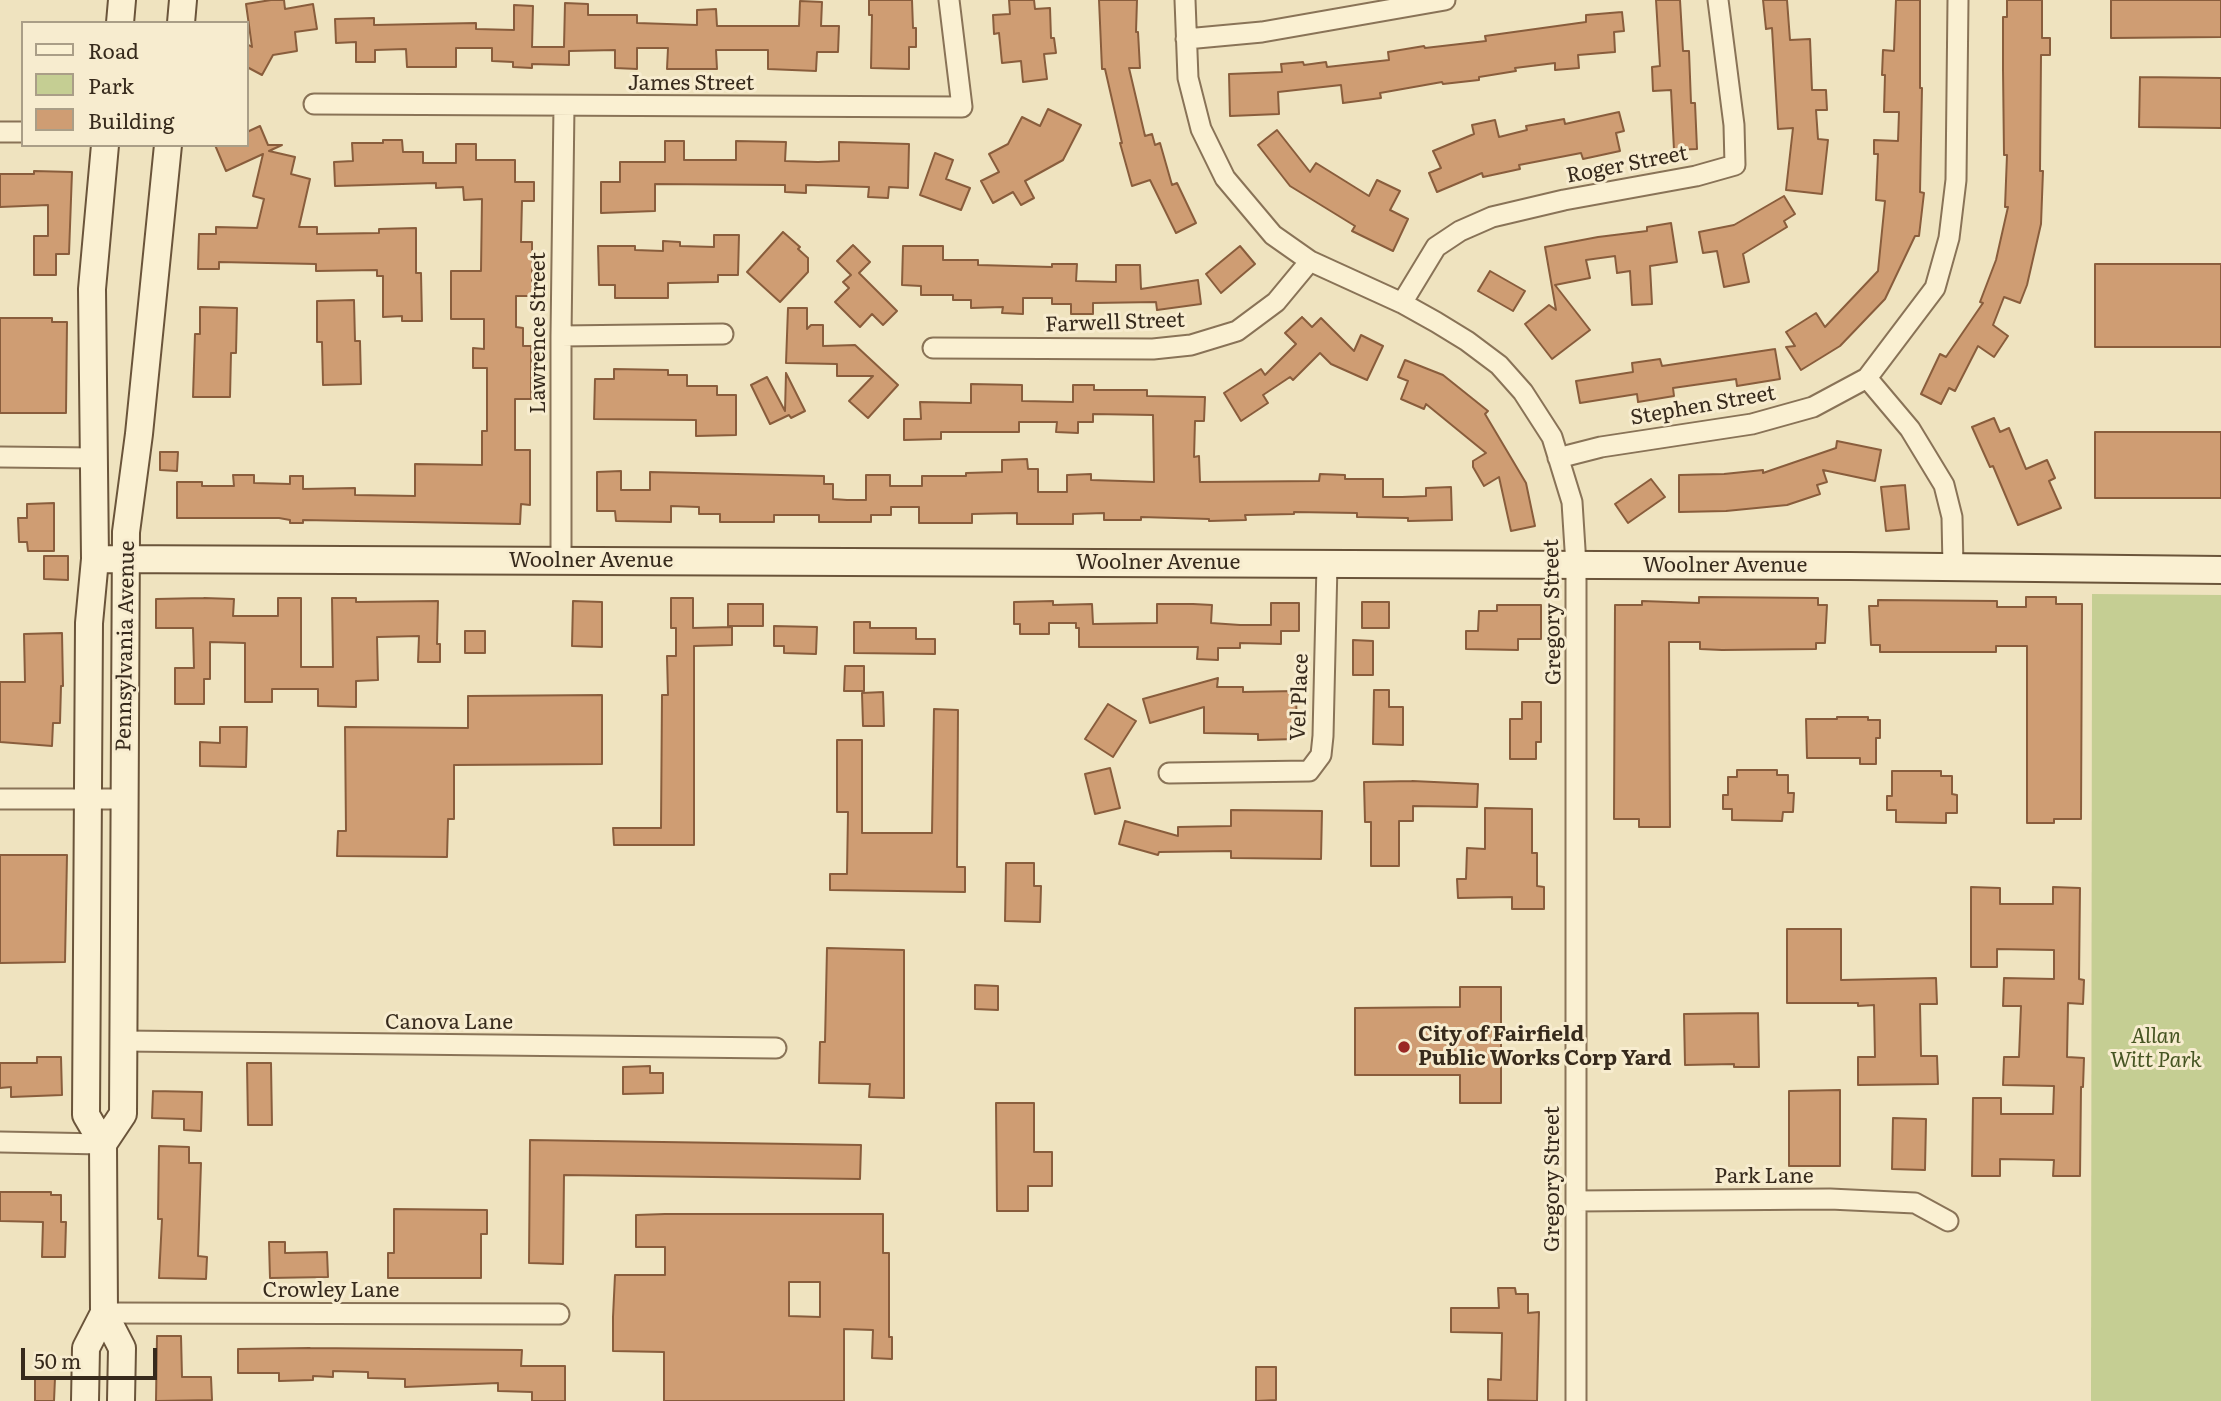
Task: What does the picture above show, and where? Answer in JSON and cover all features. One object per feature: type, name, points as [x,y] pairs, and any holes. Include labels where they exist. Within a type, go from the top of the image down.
[{"type":"main road","points":[[120,21],[122,0]]},
{"type":"main road","points":[[181,21],[183,0]]},
{"type":"main road","name":"Pennsylvania Avenue","points":[[105,147],[92,289],[96,458],[95,559],[89,623],[86,1115],[103,1143],[104,1313],[122,1348],[121,1401]]},
{"type":"main road","name":"Pennsylvania Avenue","points":[[103,1143],[123,1114],[126,532],[139,434],[168,147]]},
{"type":"main road","name":"Woolner Avenue","points":[[95,559],[2221,570]]},
{"type":"main road","name":"Pennsylvania Avenue","points":[[85,1401],[86,1348],[104,1313]]},
{"type":"street","name":"James Street","points":[[314,104],[962,107],[949,0]]},
{"type":"street","name":"Gregory Street","points":[[1185,0],[1188,78],[1200,128],[1225,178],[1273,235],[1310,261],[1402,303],[1467,341],[1499,365],[1523,392],[1552,438],[1572,502],[1576,565],[1576,1401]]},
{"type":"street","points":[[1186,38],[1262,32],[1445,0]]},
{"type":"street","name":"Roger Street","points":[[1402,303],[1436,247],[1460,231],[1492,217],[1564,200],[1696,176],[1735,165],[1734,125],[1718,0]]},
{"type":"street","name":"Stephen Street","points":[[1558,458],[1601,447],[1752,425],[1813,407],[1867,378],[1935,288],[1949,238],[1956,180],[1958,0]]},
{"type":"street","name":"Lawrence Street","points":[[561,561],[564,106]]},
{"type":"street","points":[[0,132],[21,132]]},
{"type":"street","name":"Farwell Street","points":[[933,348],[1153,349],[1191,345],[1237,331],[1276,302],[1310,261]]},
{"type":"street","points":[[561,336],[723,334]]},
{"type":"street","points":[[1867,378],[1910,429],[1944,485],[1952,517],[1953,567]]},
{"type":"street","points":[[0,457],[96,458]]},
{"type":"street","name":"Vel Place","points":[[1169,773],[1309,771],[1321,755],[1323,736],[1328,564]]},
{"type":"street","points":[[0,799],[124,799]]},
{"type":"street","name":"Canova Lane","points":[[123,1041],[776,1048]]},
{"type":"street","points":[[0,1142],[103,1143]]},
{"type":"street","name":"Park Lane","points":[[1576,1201],[1830,1199],[1916,1203],[1948,1221]]},
{"type":"street","name":"Crowley Lane","points":[[104,1313],[559,1314]]},
{"type":"green space","name":"Allan Witt Park","points":[[2092,594],[2221,595],[2221,1401],[2091,1401]]},
{"type":"building","points":[[284,0],[285,9],[313,4],[317,29],[295,32],[297,51],[273,55],[262,75],[248,68],[248,45],[252,47],[246,4]]},
{"type":"building","points":[[869,0],[912,0],[916,47],[909,47],[909,69],[871,68],[872,15],[869,15]]},
{"type":"building","points":[[1009,0],[1034,0],[1035,9],[1050,8],[1051,38],[1054,38],[1056,53],[1044,54],[1047,79],[1023,82],[1021,61],[1002,63],[999,33],[994,34],[993,15],[1010,14]]},
{"type":"building","points":[[1099,0],[1137,0],[1136,32],[1140,68],[1129,68],[1145,136],[1152,134],[1155,145],[1160,143],[1172,185],[1177,183],[1196,223],[1176,233],[1150,180],[1132,186],[1105,69],[1102,69]]},
{"type":"building","points":[[1656,0],[1680,0],[1683,51],[1689,51],[1691,103],[1695,103],[1697,149],[1674,150],[1671,90],[1653,91],[1652,67],[1660,66]]},
{"type":"building","points":[[1763,0],[1787,0],[1790,40],[1810,39],[1812,90],[1826,90],[1827,110],[1816,110],[1818,139],[1828,140],[1822,194],[1786,190],[1793,128],[1778,129],[1772,28],[1766,29]]},
{"type":"building","points":[[1896,0],[1920,0],[1920,192],[1924,193],[1919,236],[1915,236],[1885,299],[1840,346],[1801,370],[1786,347],[1795,346],[1786,332],[1816,313],[1825,327],[1878,271],[1885,201],[1876,200],[1878,154],[1874,154],[1874,140],[1898,141],[1899,112],[1884,112],[1885,75],[1882,75],[1883,50],[1894,51]]},
{"type":"building","points":[[2007,0],[2042,0],[2042,38],[2050,38],[2050,55],[2041,55],[2041,224],[2027,285],[2020,303],[2004,297],[1993,325],[2008,336],[1994,357],[1978,346],[1955,391],[1949,388],[1941,404],[1921,394],[1940,354],[1946,357],[1983,303],[1980,302],[1996,260],[2008,207],[2005,207],[2007,155],[2004,155],[2003,69],[2003,17],[2007,17]]},
{"type":"building","points":[[2111,0],[2221,0],[2221,37],[2111,38]]},
{"type":"building","points":[[800,1],[822,2],[821,26],[839,26],[838,52],[817,52],[816,71],[768,69],[768,50],[716,50],[717,69],[667,69],[668,48],[637,48],[637,69],[615,68],[615,50],[569,51],[569,65],[532,64],[532,68],[513,67],[513,62],[492,61],[492,48],[456,48],[456,67],[407,67],[406,49],[375,50],[375,62],[356,62],[356,42],[336,43],[335,19],[374,18],[374,25],[476,23],[476,29],[514,30],[514,5],[533,6],[532,47],[564,47],[565,3],[588,4],[588,15],[637,15],[637,23],[697,25],[697,10],[716,9],[717,26],[799,26]]},
{"type":"building","points":[[1622,12],[1624,31],[1614,32],[1615,52],[1578,55],[1579,68],[1555,70],[1555,63],[1515,68],[1516,71],[1479,77],[1479,80],[1442,82],[1380,93],[1381,98],[1343,103],[1341,85],[1278,92],[1279,114],[1230,116],[1229,74],[1282,72],[1281,64],[1303,62],[1304,65],[1326,62],[1327,67],[1389,60],[1388,52],[1486,41],[1485,36],[1586,22],[1586,15]]},
{"type":"building","points":[[2140,77],[2221,78],[2221,128],[2139,127]]},
{"type":"building","points":[[1048,109],[1081,125],[1063,160],[1025,181],[1034,198],[1021,205],[1013,192],[993,203],[981,181],[999,172],[989,154],[1008,144],[1022,117],[1040,126]]},
{"type":"building","points":[[1619,112],[1624,131],[1616,133],[1620,151],[1583,159],[1581,153],[1519,165],[1520,169],[1483,177],[1482,173],[1437,192],[1429,173],[1441,168],[1433,151],[1474,134],[1472,125],[1495,120],[1499,137],[1527,130],[1526,126],[1564,119],[1565,124]]},
{"type":"building","points":[[260,126],[268,145],[282,145],[269,151],[295,157],[291,174],[310,179],[299,227],[317,227],[317,234],[379,233],[379,229],[416,228],[416,273],[421,273],[422,321],[402,321],[402,316],[383,317],[383,276],[377,276],[377,270],[316,271],[316,264],[219,262],[219,269],[198,269],[199,234],[216,234],[216,227],[257,228],[264,199],[253,196],[263,154],[226,171],[216,147],[248,147],[248,132]]},
{"type":"building","points":[[1277,130],[1310,172],[1316,163],[1369,196],[1377,180],[1400,191],[1390,210],[1408,219],[1393,251],[1352,231],[1355,226],[1290,186],[1258,145]]},
{"type":"building","points":[[383,140],[402,140],[403,152],[423,152],[423,163],[456,163],[456,144],[476,144],[476,160],[515,160],[515,182],[534,182],[534,201],[522,201],[521,242],[532,242],[532,296],[516,296],[516,327],[523,328],[523,346],[531,346],[531,399],[515,399],[515,450],[530,450],[530,505],[521,504],[520,524],[303,520],[303,523],[290,523],[290,520],[279,518],[177,518],[177,482],[202,482],[202,486],[234,486],[233,475],[254,475],[254,483],[290,484],[290,476],[303,476],[303,489],[355,488],[355,495],[415,496],[415,464],[482,465],[482,431],[487,431],[487,368],[473,368],[473,348],[484,349],[484,319],[451,319],[451,271],[481,271],[482,199],[464,200],[463,187],[436,188],[436,183],[335,186],[334,162],[353,161],[352,143],[383,143]]},
{"type":"building","points":[[665,141],[684,141],[684,160],[736,160],[736,141],[786,142],[785,161],[818,162],[839,161],[839,142],[909,144],[908,188],[889,187],[888,198],[868,197],[869,187],[806,185],[806,193],[785,192],[785,185],[655,184],[655,211],[601,213],[601,182],[620,182],[620,162],[665,162]]},
{"type":"building","points":[[935,153],[953,160],[946,179],[970,188],[961,210],[920,195]]},
{"type":"building","points":[[34,171],[72,172],[69,254],[56,254],[56,275],[34,275],[34,236],[48,236],[48,205],[0,207],[0,174],[34,174]]},
{"type":"building","points":[[1784,196],[1795,214],[1784,221],[1787,227],[1743,254],[1749,282],[1724,287],[1717,251],[1703,253],[1699,232],[1734,225]]},
{"type":"building","points":[[1671,223],[1677,262],[1650,266],[1652,304],[1632,305],[1630,271],[1617,273],[1615,256],[1586,260],[1590,278],[1555,285],[1590,330],[1552,359],[1525,324],[1549,305],[1556,310],[1545,247],[1647,231],[1647,227]]},
{"type":"building","points":[[783,232],[808,258],[808,272],[780,302],[747,272]]},
{"type":"building","points":[[714,235],[739,235],[738,275],[718,275],[718,282],[668,283],[668,298],[615,298],[615,285],[599,285],[598,246],[635,246],[635,250],[663,251],[663,241],[680,242],[680,246],[714,247]]},
{"type":"building","points":[[853,245],[870,262],[859,273],[897,311],[883,325],[872,314],[860,327],[835,302],[849,288],[843,282],[851,275],[837,261]]},
{"type":"building","points":[[903,246],[943,246],[943,260],[978,260],[978,265],[1052,267],[1052,264],[1077,264],[1076,281],[1116,282],[1116,265],[1140,265],[1141,289],[1198,280],[1201,304],[1157,310],[1156,302],[1093,303],[1093,314],[1071,314],[1071,304],[1052,304],[1052,298],[1023,298],[1023,314],[1002,313],[1003,307],[971,308],[971,300],[953,300],[953,295],[921,295],[921,286],[902,285]]},
{"type":"building","points":[[1240,246],[1255,264],[1221,293],[1206,274]]},
{"type":"building","points":[[2095,264],[2221,264],[2221,347],[2095,347]]},
{"type":"building","points":[[1490,271],[1525,291],[1513,311],[1478,291]]},
{"type":"building","points":[[354,300],[355,341],[360,341],[361,384],[323,385],[322,342],[317,342],[317,301]]},
{"type":"building","points":[[200,307],[237,308],[236,353],[231,353],[230,397],[193,397],[195,334],[200,334]]},
{"type":"building","points":[[788,308],[807,308],[807,329],[811,325],[823,325],[823,346],[855,345],[898,385],[868,418],[849,401],[873,376],[837,376],[837,364],[786,363]]},
{"type":"building","points":[[1302,317],[1312,327],[1321,318],[1354,351],[1361,335],[1383,346],[1367,380],[1331,364],[1320,353],[1293,380],[1290,377],[1263,395],[1268,403],[1241,421],[1224,393],[1261,369],[1265,375],[1296,344],[1285,333]]},
{"type":"building","points":[[0,318],[52,318],[52,322],[67,322],[66,413],[0,413]]},
{"type":"building","points":[[1775,349],[1780,379],[1737,386],[1736,379],[1673,388],[1674,396],[1638,402],[1637,394],[1580,403],[1576,381],[1633,372],[1632,363],[1660,359],[1662,366]]},
{"type":"building","points":[[1405,360],[1443,375],[1488,411],[1485,414],[1526,483],[1535,526],[1511,531],[1499,477],[1484,486],[1473,467],[1473,461],[1486,453],[1426,404],[1424,409],[1401,399],[1408,381],[1398,377]]},
{"type":"building","points":[[614,369],[668,370],[668,375],[687,375],[687,386],[717,386],[717,395],[736,395],[736,435],[696,436],[696,420],[594,419],[595,379],[614,379]]},
{"type":"building","points":[[786,373],[805,411],[770,424],[751,385],[767,377],[785,411]]},
{"type":"building","points":[[971,384],[1022,385],[1022,401],[1073,402],[1073,385],[1094,385],[1094,390],[1147,390],[1147,396],[1205,397],[1204,421],[1195,421],[1194,457],[1199,456],[1200,482],[1319,481],[1320,474],[1345,475],[1345,479],[1383,479],[1383,497],[1426,496],[1426,488],[1451,487],[1452,520],[1408,521],[1408,518],[1357,517],[1357,513],[1294,512],[1245,515],[1246,520],[1141,517],[1141,520],[1104,520],[1104,513],[1073,514],[1073,524],[1017,524],[1017,513],[972,514],[972,523],[919,523],[919,507],[891,507],[891,515],[871,515],[871,522],[819,522],[819,515],[774,515],[774,522],[720,522],[720,514],[699,514],[699,507],[671,506],[671,522],[616,521],[615,511],[597,511],[597,472],[621,471],[621,490],[650,490],[650,472],[824,476],[824,484],[833,484],[833,499],[847,500],[866,500],[866,475],[890,475],[890,486],[922,486],[922,476],[966,476],[966,473],[1002,472],[1002,460],[1027,459],[1028,469],[1038,469],[1038,492],[1067,492],[1067,475],[1091,474],[1091,480],[1154,482],[1153,415],[1093,414],[1093,422],[1078,422],[1078,433],[1056,432],[1057,422],[1019,422],[1019,432],[941,432],[941,439],[904,440],[904,419],[921,419],[920,402],[971,403]]},
{"type":"building","points":[[1994,418],[2000,432],[2009,428],[2026,469],[2047,460],[2055,478],[2049,481],[2061,508],[2018,525],[1993,466],[1990,467],[1972,427]]},
{"type":"building","points":[[2095,432],[2221,432],[2221,498],[2095,498]]},
{"type":"building","points":[[1837,441],[1881,450],[1875,481],[1823,470],[1827,482],[1817,485],[1820,494],[1787,505],[1679,512],[1679,475],[1763,470],[1763,473],[1836,448]]},
{"type":"building","points":[[160,452],[178,452],[177,471],[160,470]]},
{"type":"building","points":[[1651,479],[1665,497],[1628,523],[1615,504]]},
{"type":"building","points":[[1905,485],[1909,529],[1886,531],[1881,487]]},
{"type":"building","points":[[54,503],[54,551],[28,551],[27,542],[19,542],[18,518],[27,518],[27,504]]},
{"type":"building","points":[[44,556],[68,556],[68,580],[44,579]]},
{"type":"building","points":[[1699,597],[1818,598],[1818,605],[1827,605],[1825,643],[1816,643],[1816,649],[1722,650],[1700,649],[1700,642],[1669,642],[1670,827],[1639,827],[1639,819],[1614,819],[1615,605],[1642,605],[1642,601],[1699,603]]},
{"type":"building","points":[[2026,597],[2056,597],[2056,604],[2082,604],[2081,819],[2027,823],[2027,646],[1996,646],[1996,652],[1880,652],[1880,645],[1871,645],[1869,606],[1878,606],[1878,600],[1997,601],[1997,607],[2026,607]]},
{"type":"building","points":[[278,598],[301,598],[301,667],[333,667],[332,598],[356,598],[356,602],[438,601],[437,644],[440,644],[440,662],[418,662],[419,636],[377,637],[378,680],[356,681],[356,707],[318,706],[318,689],[272,689],[272,702],[245,702],[245,643],[210,642],[210,679],[204,679],[204,704],[175,704],[175,668],[194,668],[193,628],[156,628],[156,599],[234,599],[233,616],[278,616]]},
{"type":"building","points":[[671,598],[693,598],[693,628],[732,627],[732,645],[694,646],[694,845],[614,845],[613,828],[661,828],[662,695],[668,695],[667,656],[676,656],[676,628],[671,628]]},
{"type":"building","points":[[573,601],[602,602],[602,647],[572,646]]},
{"type":"building","points":[[1053,601],[1053,605],[1092,604],[1093,624],[1157,623],[1157,604],[1193,604],[1212,605],[1211,623],[1271,625],[1271,603],[1299,603],[1299,631],[1281,631],[1281,644],[1240,643],[1240,648],[1218,648],[1218,660],[1197,659],[1198,647],[1079,647],[1079,628],[1076,628],[1076,623],[1049,623],[1049,634],[1020,634],[1020,624],[1014,624],[1014,602]]},
{"type":"building","points":[[1362,602],[1389,602],[1389,628],[1362,628]]},
{"type":"building","points":[[728,604],[763,604],[763,626],[728,626]]},
{"type":"building","points":[[1497,605],[1541,605],[1541,639],[1518,639],[1518,650],[1466,649],[1466,631],[1478,631],[1479,611],[1497,611]]},
{"type":"building","points":[[854,622],[870,622],[870,628],[916,628],[916,639],[935,639],[935,654],[854,653]]},
{"type":"building","points":[[774,626],[817,627],[816,654],[784,653],[784,646],[774,646]]},
{"type":"building","points":[[465,631],[485,631],[485,653],[465,653]]},
{"type":"building","points":[[62,633],[63,686],[60,723],[53,723],[52,746],[0,742],[0,682],[25,682],[24,634]]},
{"type":"building","points":[[1353,640],[1373,641],[1373,675],[1353,675]]},
{"type":"building","points":[[845,666],[864,666],[864,691],[844,691]]},
{"type":"building","points":[[1218,678],[1217,687],[1243,687],[1243,692],[1296,691],[1297,739],[1258,740],[1258,734],[1204,733],[1204,707],[1150,723],[1143,699]]},
{"type":"building","points":[[1374,690],[1389,690],[1389,707],[1403,707],[1403,745],[1373,744]]},
{"type":"building","points":[[883,692],[884,726],[863,726],[862,693]]},
{"type":"building","points":[[602,695],[602,764],[454,765],[454,819],[448,819],[447,857],[337,856],[338,831],[346,831],[345,727],[468,728],[468,696]]},
{"type":"building","points":[[1522,702],[1541,702],[1541,742],[1536,742],[1536,759],[1510,759],[1510,719],[1522,719]]},
{"type":"building","points":[[1108,704],[1136,721],[1113,757],[1085,739]]},
{"type":"building","points":[[934,709],[958,710],[957,867],[965,867],[965,892],[830,890],[830,874],[847,874],[848,812],[837,812],[837,740],[862,740],[862,833],[932,833]]},
{"type":"building","points":[[1868,717],[1868,720],[1880,720],[1880,738],[1876,738],[1876,764],[1860,764],[1860,758],[1807,758],[1806,719]]},
{"type":"building","points":[[220,727],[247,727],[246,767],[200,766],[200,742],[220,743]]},
{"type":"building","points":[[1110,768],[1120,808],[1095,814],[1085,774]]},
{"type":"building","points":[[1737,770],[1777,770],[1777,775],[1788,775],[1788,793],[1794,793],[1793,812],[1783,812],[1782,821],[1732,820],[1732,809],[1723,809],[1723,795],[1728,795],[1728,777],[1737,777]]},
{"type":"building","points":[[1892,771],[1941,771],[1941,776],[1952,776],[1952,794],[1957,795],[1957,813],[1946,813],[1946,823],[1896,822],[1896,810],[1887,810],[1887,796],[1892,796]]},
{"type":"building","points":[[1364,782],[1478,784],[1477,807],[1413,806],[1413,821],[1399,821],[1399,866],[1371,866],[1371,822],[1365,822]]},
{"type":"building","points":[[1485,808],[1532,809],[1532,853],[1537,853],[1537,886],[1544,887],[1544,909],[1512,909],[1512,897],[1458,898],[1457,879],[1466,879],[1467,848],[1485,849]]},
{"type":"building","points":[[1231,810],[1322,811],[1321,859],[1231,858],[1231,851],[1159,852],[1158,855],[1119,844],[1125,821],[1178,836],[1178,827],[1231,826]]},
{"type":"building","points":[[0,855],[67,855],[65,962],[0,963]]},
{"type":"building","points":[[1006,863],[1034,863],[1034,886],[1041,886],[1040,922],[1005,921]]},
{"type":"building","points":[[1971,887],[2000,888],[2000,904],[2053,904],[2053,887],[2080,888],[2079,979],[2084,980],[2083,1004],[2068,1003],[2067,1057],[2084,1058],[2080,1176],[2053,1176],[2054,1160],[2000,1159],[2000,1176],[1972,1176],[1973,1098],[2001,1098],[2001,1114],[2053,1114],[2054,1086],[2003,1085],[2004,1057],[2019,1057],[2021,1006],[2003,1006],[2004,978],[2054,979],[2054,950],[1997,949],[1997,967],[1971,967]]},
{"type":"building","points":[[1787,929],[1841,929],[1841,980],[1936,978],[1937,1004],[1920,1004],[1921,1056],[1937,1056],[1938,1084],[1858,1085],[1858,1057],[1875,1057],[1874,1005],[1787,1003]]},
{"type":"building","points":[[827,948],[904,950],[904,1098],[869,1097],[870,1084],[819,1083],[820,1042],[825,1042]]},
{"type":"building","points":[[975,985],[998,986],[998,1010],[975,1009]]},
{"type":"building","points":[[1460,987],[1501,987],[1501,1103],[1460,1103],[1460,1075],[1355,1075],[1355,1008],[1460,1007]]},
{"type":"building","points":[[1758,1013],[1759,1067],[1734,1067],[1734,1064],[1685,1065],[1684,1014]]},
{"type":"building","points":[[37,1057],[61,1057],[62,1095],[11,1097],[11,1087],[0,1088],[0,1063],[37,1063]]},
{"type":"building","points":[[247,1063],[271,1063],[272,1125],[248,1125]]},
{"type":"building","points":[[650,1066],[650,1073],[663,1073],[663,1093],[623,1094],[623,1067]]},
{"type":"building","points":[[1840,1090],[1840,1166],[1789,1166],[1789,1091]]},
{"type":"building","points":[[153,1091],[202,1092],[201,1131],[184,1130],[184,1119],[152,1118]]},
{"type":"building","points":[[996,1103],[1034,1103],[1034,1152],[1052,1152],[1052,1186],[1028,1186],[1028,1211],[997,1211]]},
{"type":"building","points":[[1893,1118],[1926,1119],[1925,1170],[1892,1169]]},
{"type":"building","points":[[530,1140],[861,1145],[860,1179],[564,1175],[563,1264],[529,1263]]},
{"type":"building","points":[[159,1146],[189,1147],[189,1163],[201,1163],[198,1256],[207,1257],[206,1279],[159,1278],[162,1219],[158,1219]]},
{"type":"building","points":[[0,1192],[51,1192],[51,1195],[61,1195],[61,1222],[66,1222],[65,1257],[42,1257],[43,1222],[0,1221]]},
{"type":"building","points":[[394,1209],[487,1210],[487,1234],[481,1234],[481,1278],[388,1278],[388,1253],[394,1253]]},
{"type":"building","points":[[883,1214],[883,1253],[889,1253],[889,1337],[892,1337],[892,1359],[872,1358],[873,1330],[844,1329],[844,1401],[664,1401],[664,1352],[613,1351],[615,1275],[665,1275],[665,1247],[636,1247],[636,1215]],"holes":[[[789,1282],[820,1282],[820,1317],[789,1316]]]},
{"type":"building","points":[[269,1242],[285,1242],[285,1253],[327,1252],[328,1277],[270,1278]]},
{"type":"building","points":[[1498,1288],[1515,1288],[1516,1294],[1528,1294],[1528,1313],[1539,1312],[1537,1401],[1488,1400],[1488,1379],[1501,1380],[1502,1333],[1451,1332],[1451,1308],[1499,1308]]},
{"type":"building","points":[[157,1336],[181,1336],[182,1377],[211,1377],[212,1400],[156,1401]]},
{"type":"building","points":[[238,1349],[522,1350],[521,1366],[565,1366],[565,1401],[532,1401],[532,1392],[498,1391],[498,1383],[405,1387],[405,1379],[368,1378],[368,1372],[333,1371],[333,1377],[313,1376],[313,1380],[279,1381],[279,1373],[238,1373]]},
{"type":"building","points":[[1256,1367],[1276,1367],[1276,1400],[1256,1401]]},
{"type":"building","points":[[35,1378],[55,1378],[54,1401],[35,1401]]},
{"type":"place","name":"City of Fairfield Public Works Corp Yard","points":[[1404,1047]]}]
